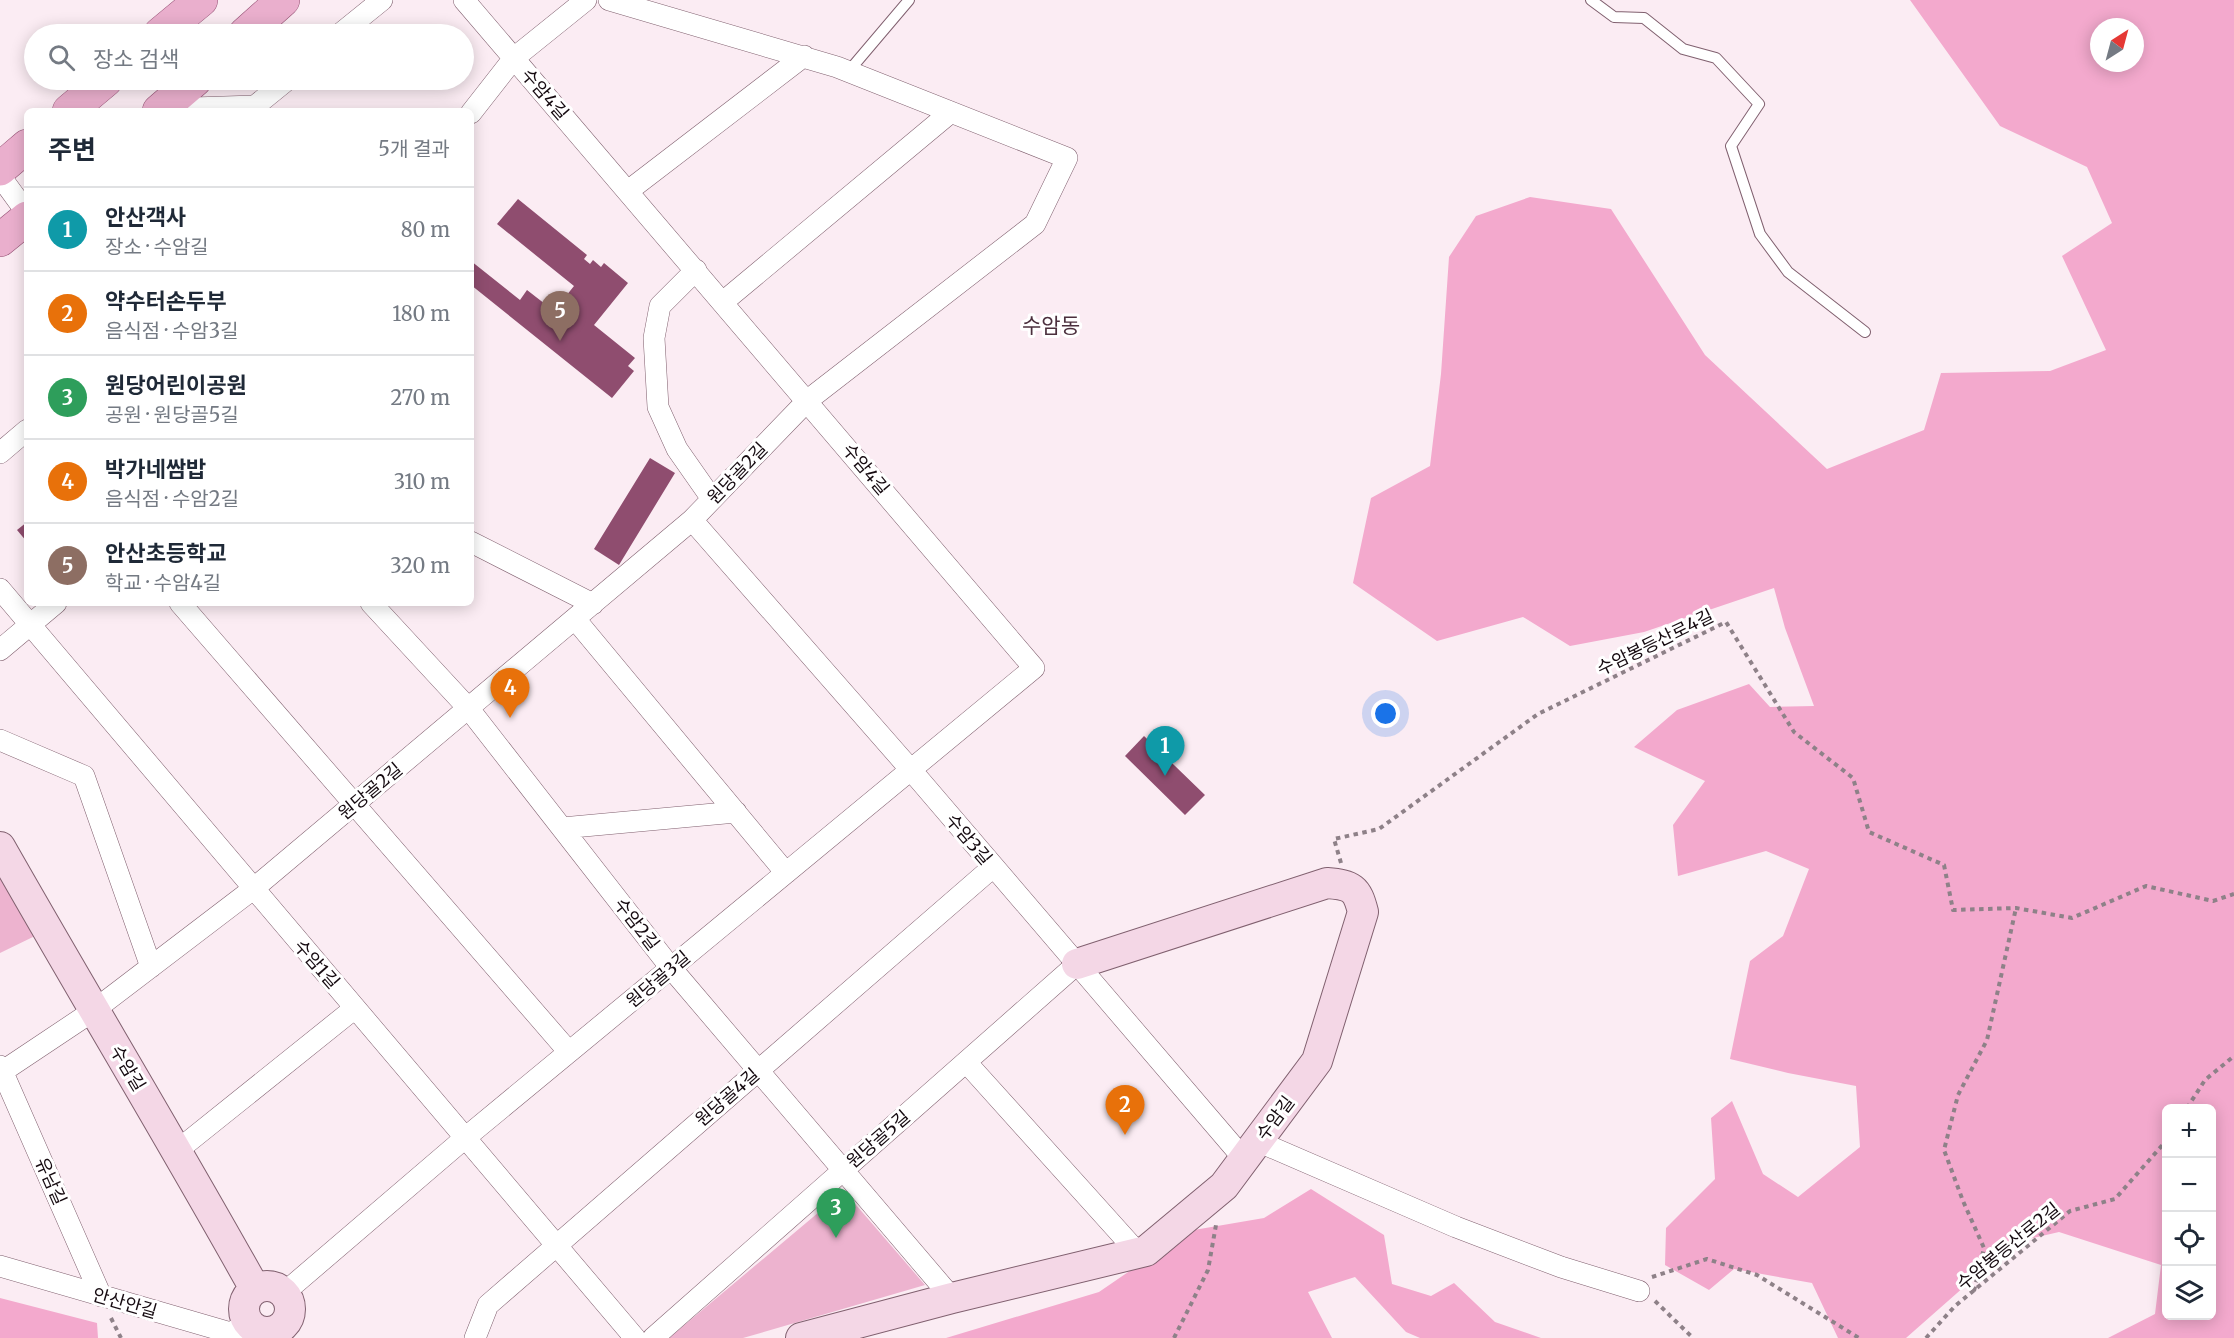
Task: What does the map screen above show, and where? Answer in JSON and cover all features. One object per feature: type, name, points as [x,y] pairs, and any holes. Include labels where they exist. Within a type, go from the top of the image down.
[{"type":"main road","points":[[172,24],[201,0]]},
{"type":"main road","points":[[256,24],[284,0]]},
{"type":"main road","points":[[73,108],[94,90]]},
{"type":"main road","points":[[162,108],[183,90]]},
{"type":"main road","points":[[0,169],[24,149]]},
{"type":"main road","points":[[0,240],[24,218]]},
{"type":"street","points":[[352,24],[382,0]]},
{"type":"street","name":"수암4길","points":[[464,0],[808,400],[1034,668]]},
{"type":"street","points":[[474,109],[514,58],[586,0]]},
{"type":"street","name":"원당골2길","points":[[1,1069],[93,1011],[253,890],[692,520],[808,400],[1035,224],[1067,158],[804,56],[609,0]]},
{"type":"street","points":[[628,191],[804,56]]},
{"type":"street","points":[[198,108],[255,105],[274,90]]},
{"type":"street","points":[[723,302],[951,112]]},
{"type":"street","points":[[0,176],[24,211]]},
{"type":"street","points":[[696,270],[660,306],[654,338],[658,406],[677,449],[712,499]]},
{"type":"street","points":[[0,453],[24,433]]},
{"type":"street","name":"수암3길","points":[[692,520],[1077,964],[1251,1150]]},
{"type":"street","points":[[474,544],[593,604]]},
{"type":"street","name":"수암1길","points":[[0,589],[635,1338]]},
{"type":"street","points":[[0,650],[52,606]]},
{"type":"street","points":[[183,606],[569,1052]]},
{"type":"street","name":"수암2길","points":[[374,606],[469,709],[671,968],[952,1298]]},
{"type":"street","points":[[575,619],[786,873]]},
{"type":"street","name":"원당골3길","points":[[269,1291],[465,1138],[1034,668]]},
{"type":"street","points":[[0,740],[84,776],[151,967]]},
{"type":"street","points":[[562,828],[736,812]]},
{"type":"street","name":"수암길","points":[[0,847],[93,1011],[178,1150],[269,1291]]},
{"type":"street","name":"원당골4길","points":[[475,1338],[488,1305],[993,867]]},
{"type":"street","points":[[1077,964],[1327,883],[1346,884]]},
{"type":"street","name":"수암길","points":[[801,1338],[952,1298],[1146,1251],[1224,1186],[1317,1061],[1363,912],[1359,894],[1346,884]]},
{"type":"street","name":"원당골5길","points":[[653,1338],[1077,964]]},
{"type":"street","points":[[178,1150],[355,1008]]},
{"type":"street","points":[[966,1062],[1138,1253]]},
{"type":"street","name":"유남길","points":[[1,1069],[101,1296]]},
{"type":"street","points":[[1251,1150],[1561,1267],[1631,1288]]},
{"type":"street","name":"안산안길","points":[[0,1266],[231,1333],[248,1322]]},
{"type":"street","points":[[269,1291],[288,1298],[290,1331],[279,1329],[259,1331],[248,1322],[244,1315],[245,1300],[269,1291]]},
{"type":"lane","points":[[848,72],[909,0]]},
{"type":"lane","points":[[1591,0],[1614,17],[1644,18],[1683,49],[1716,58],[1759,104],[1731,146],[1760,234],[1788,272],[1865,332]]},
{"type":"path","name":"수암봉등산로4길","points":[[1346,884],[1334,839],[1379,830],[1538,714],[1726,622],[1794,732],[1853,778],[1869,832],[1944,865],[1953,910],[2016,908],[2072,918],[2146,886],[2213,901],[2234,894]]},
{"type":"path","points":[[1974,1291],[1984,1248],[1944,1150],[1958,1095],[1987,1040],[2016,908]]},
{"type":"path","points":[[2190,1104],[2205,1080],[2234,1056]]},
{"type":"path","name":"수암봉등산로2길","points":[[1926,1338],[1955,1306],[2070,1211],[2115,1199],[2162,1146]]},
{"type":"path","points":[[1174,1338],[1208,1270],[1224,1186]]},
{"type":"path","points":[[1631,1288],[1707,1259],[1757,1275],[1859,1338]]},
{"type":"path","points":[[1631,1288],[1657,1302],[1693,1338]]},
{"type":"shaded area","points":[[1910,0],[2234,0],[2234,1338],[2108,1338],[2155,1314],[2161,1265],[2059,1232],[2015,1242],[1906,1338],[1838,1338],[1812,1283],[1734,1269],[1709,1290],[1665,1265],[1666,1228],[1715,1179],[1711,1118],[1732,1101],[1763,1174],[1798,1197],[1860,1147],[1856,1086],[1730,1059],[1750,961],[1783,936],[1809,869],[1766,851],[1678,876],[1673,825],[1705,781],[1634,747],[1677,710],[1749,684],[1770,707],[1814,706],[1785,628],[1774,588],[1644,632],[1570,646],[1523,617],[1437,641],[1353,583],[1371,498],[1430,466],[1441,374],[1449,257],[1476,216],[1530,197],[1611,209],[1705,355],[1827,469],[1924,430],[1941,373],[2050,371],[2106,350],[2062,256],[2112,223],[2087,167],[2000,126]]},
{"type":"shaded area","points":[[0,873],[37,935],[0,953]]},
{"type":"shaded area","points":[[1311,1189],[1384,1235],[1392,1284],[1431,1296],[1454,1283],[1495,1322],[1541,1338],[1420,1338],[1406,1332],[1355,1277],[1308,1292],[1332,1338],[946,1338],[1099,1292],[1188,1231],[1264,1218]]},
{"type":"shaded area","points":[[844,1191],[925,1285],[743,1338],[669,1338]]},
{"type":"shaded area","points":[[0,1298],[97,1323],[98,1338],[0,1338]]},
{"type":"building","points":[[518,199],[587,255],[584,259],[590,264],[593,260],[601,267],[604,263],[628,283],[594,325],[635,358],[628,366],[634,371],[612,398],[474,287],[474,263],[520,300],[527,290],[554,311],[574,286],[497,224]]},
{"type":"building","points":[[650,458],[675,473],[619,565],[594,549]]},
{"type":"building","points":[[24,524],[24,538],[17,530]]},
{"type":"building","points":[[1144,736],[1205,795],[1185,815],[1125,756]]},
{"type":"place","name":"안산초등학교","points":[[560,341]]},
{"type":"place","name":"박가네쌈밥","points":[[510,718]]},
{"type":"place","name":"안산객사","points":[[1165,776]]},
{"type":"place","name":"약수터손두부","points":[[1125,1135]]},
{"type":"place","name":"원당어린이공원","points":[[836,1238]]},
{"type":"district","name":"수암동","points":[[1051,325]]}]
